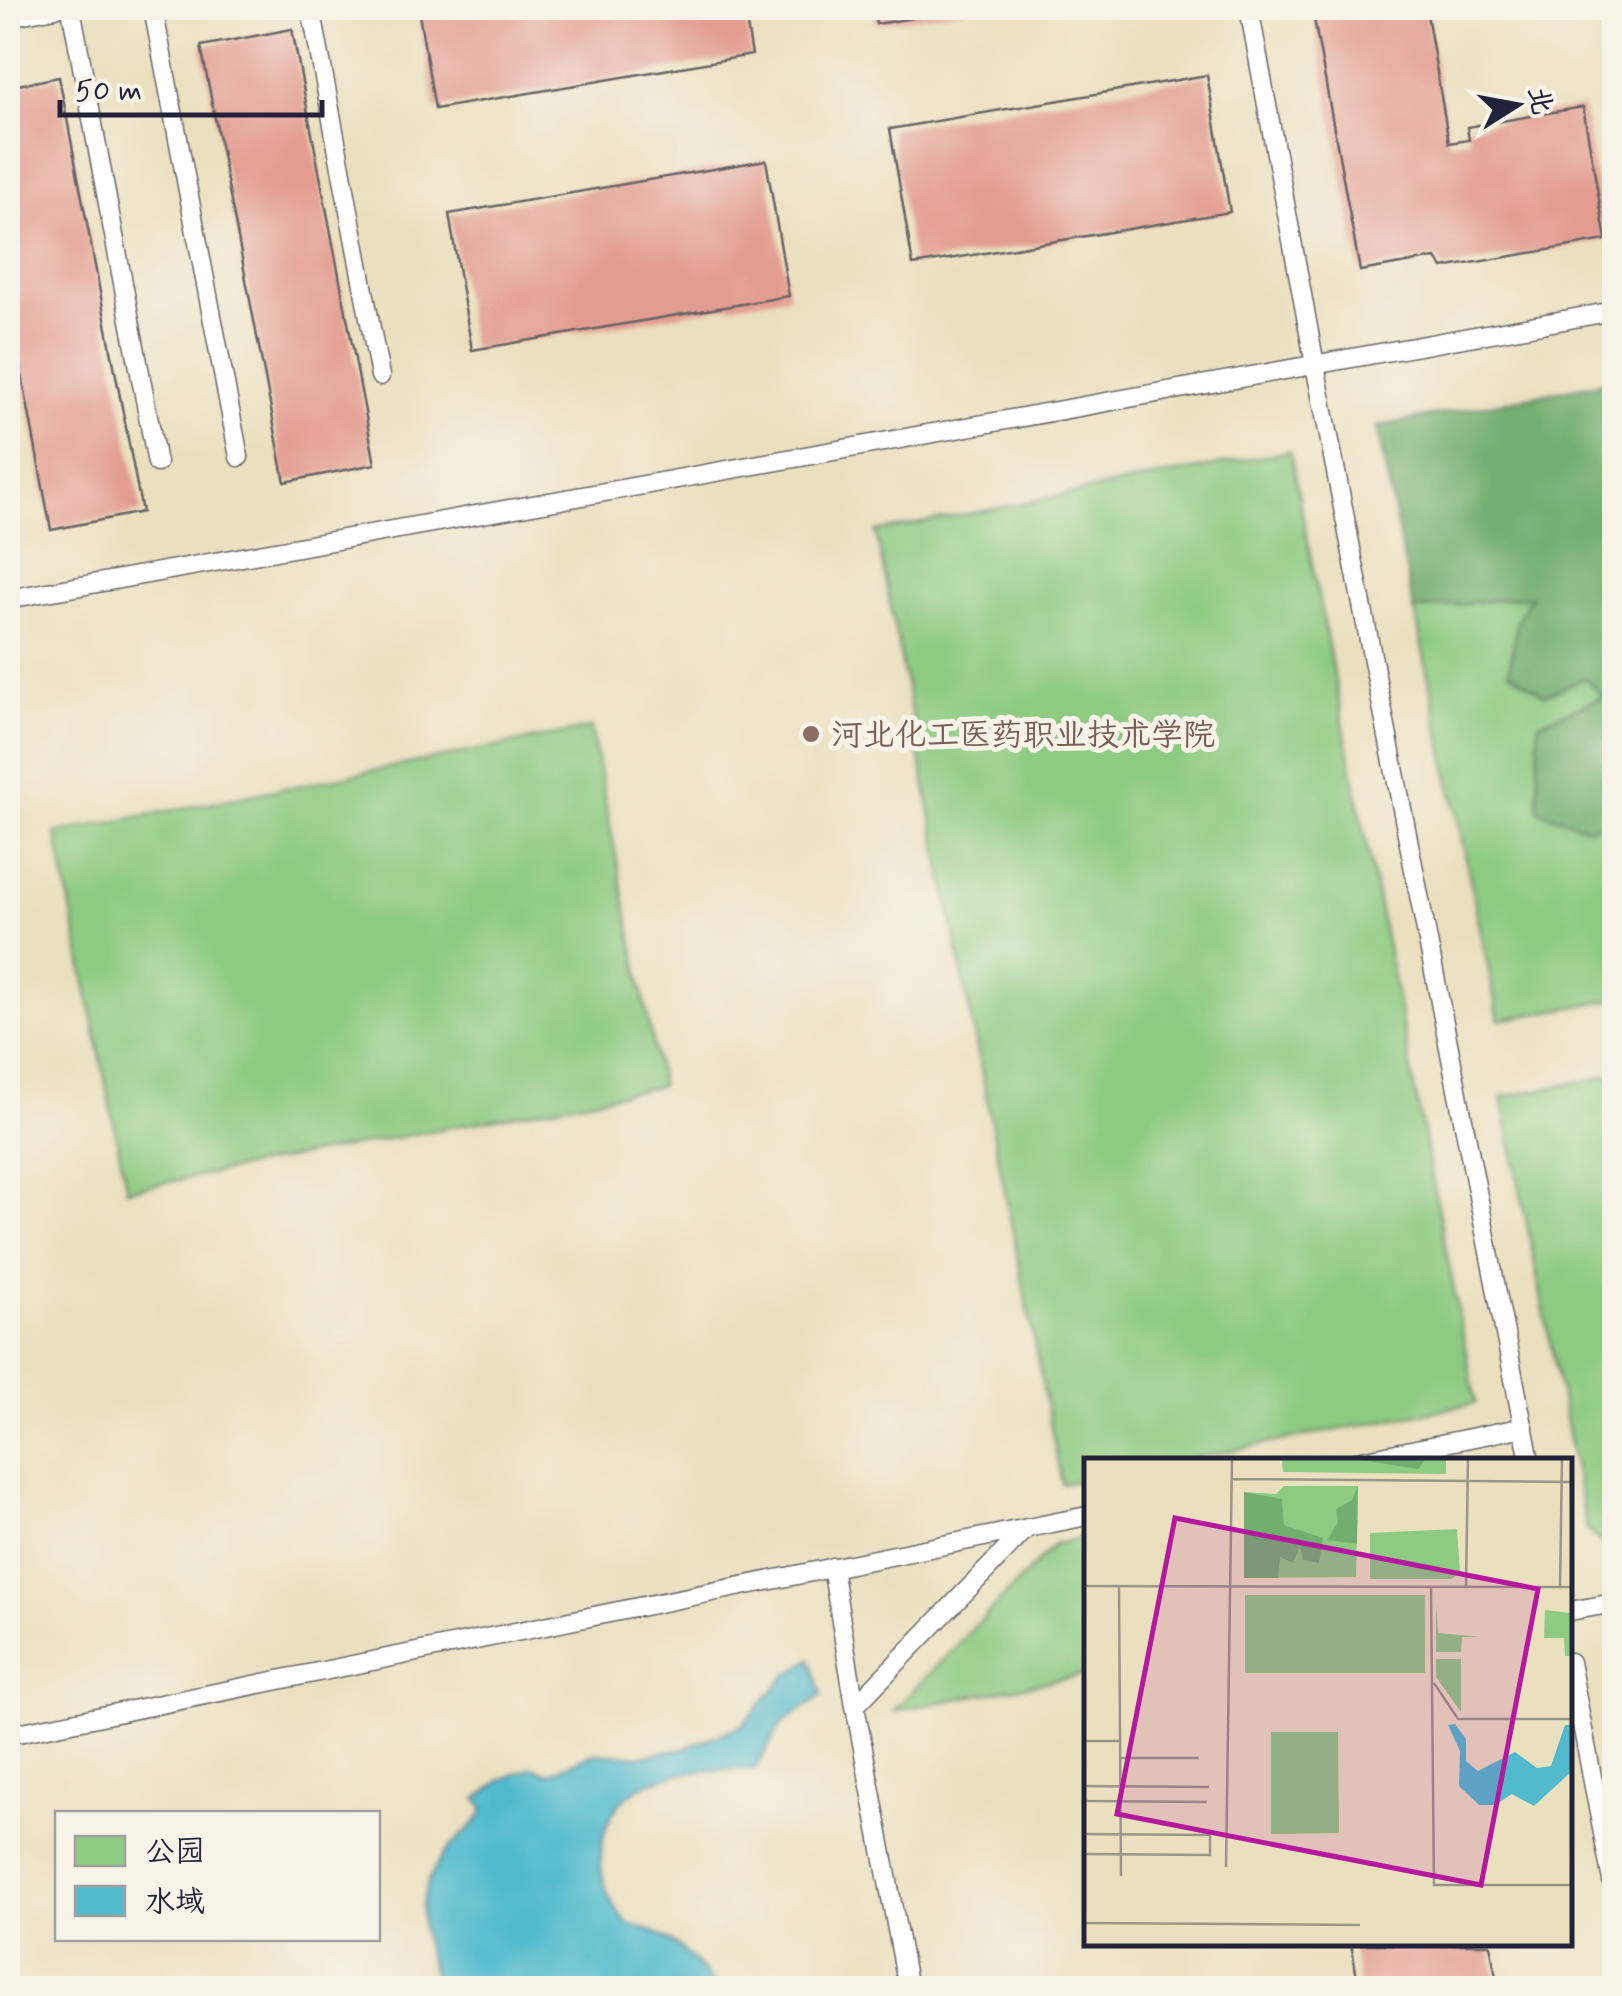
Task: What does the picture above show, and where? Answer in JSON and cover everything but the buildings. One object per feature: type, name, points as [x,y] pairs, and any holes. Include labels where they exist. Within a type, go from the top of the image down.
[{"type":"lane","points":[[8,17],[56,8]]},
{"type":"lane","points":[[71,8],[157,463]]},
{"type":"lane","points":[[153,8],[239,457]]},
{"type":"lane","points":[[311,8],[380,376]]},
{"type":"lane","points":[[1249,8],[1529,1458]]},
{"type":"lane","points":[[8,599],[1614,311]]},
{"type":"lane","points":[[1372,1458],[1524,1427]]},
{"type":"lane","points":[[8,1734],[1084,1517]]},
{"type":"lane","points":[[855,1706],[1028,1528]]},
{"type":"lane","points":[[832,1567],[908,1988]]},
{"type":"lane","points":[[1572,1611],[1614,1603]]},
{"type":"lane","points":[[1572,1672],[1614,1891]]},
{"type":"green space","points":[[1614,380],[1614,1000],[1499,1020],[1377,427]]},
{"type":"green space","points":[[1614,380],[1614,821],[1588,828],[1538,810],[1538,723],[1603,697],[1586,678],[1545,695],[1509,671],[1517,621],[1531,596],[1414,610],[1377,427]]},
{"type":"green space","points":[[1290,451],[1476,1403],[1193,1458],[1084,1458],[1084,1480],[1062,1484],[876,532]]},
{"type":"green space","points":[[591,728],[661,1086],[127,1190],[56,833]]},
{"type":"green space","points":[[1614,1075],[1614,1554],[1587,1530],[1502,1097]]},
{"type":"green space","points":[[1084,1538],[1084,1675],[893,1711],[1055,1544]]},
{"type":"water","points":[[811,1659],[822,1695],[783,1722],[755,1769],[696,1772],[654,1781],[625,1798],[605,1831],[602,1869],[614,1906],[629,1923],[654,1932],[681,1949],[716,1988],[438,1986],[423,1936],[422,1905],[432,1873],[442,1857],[481,1816],[484,1808],[477,1799],[501,1780],[533,1767],[548,1774],[594,1753],[643,1756],[685,1748],[742,1725],[785,1677]]},
{"type":"place","name":"河北化工医药职业技术学院","points":[[811,734]]}]
